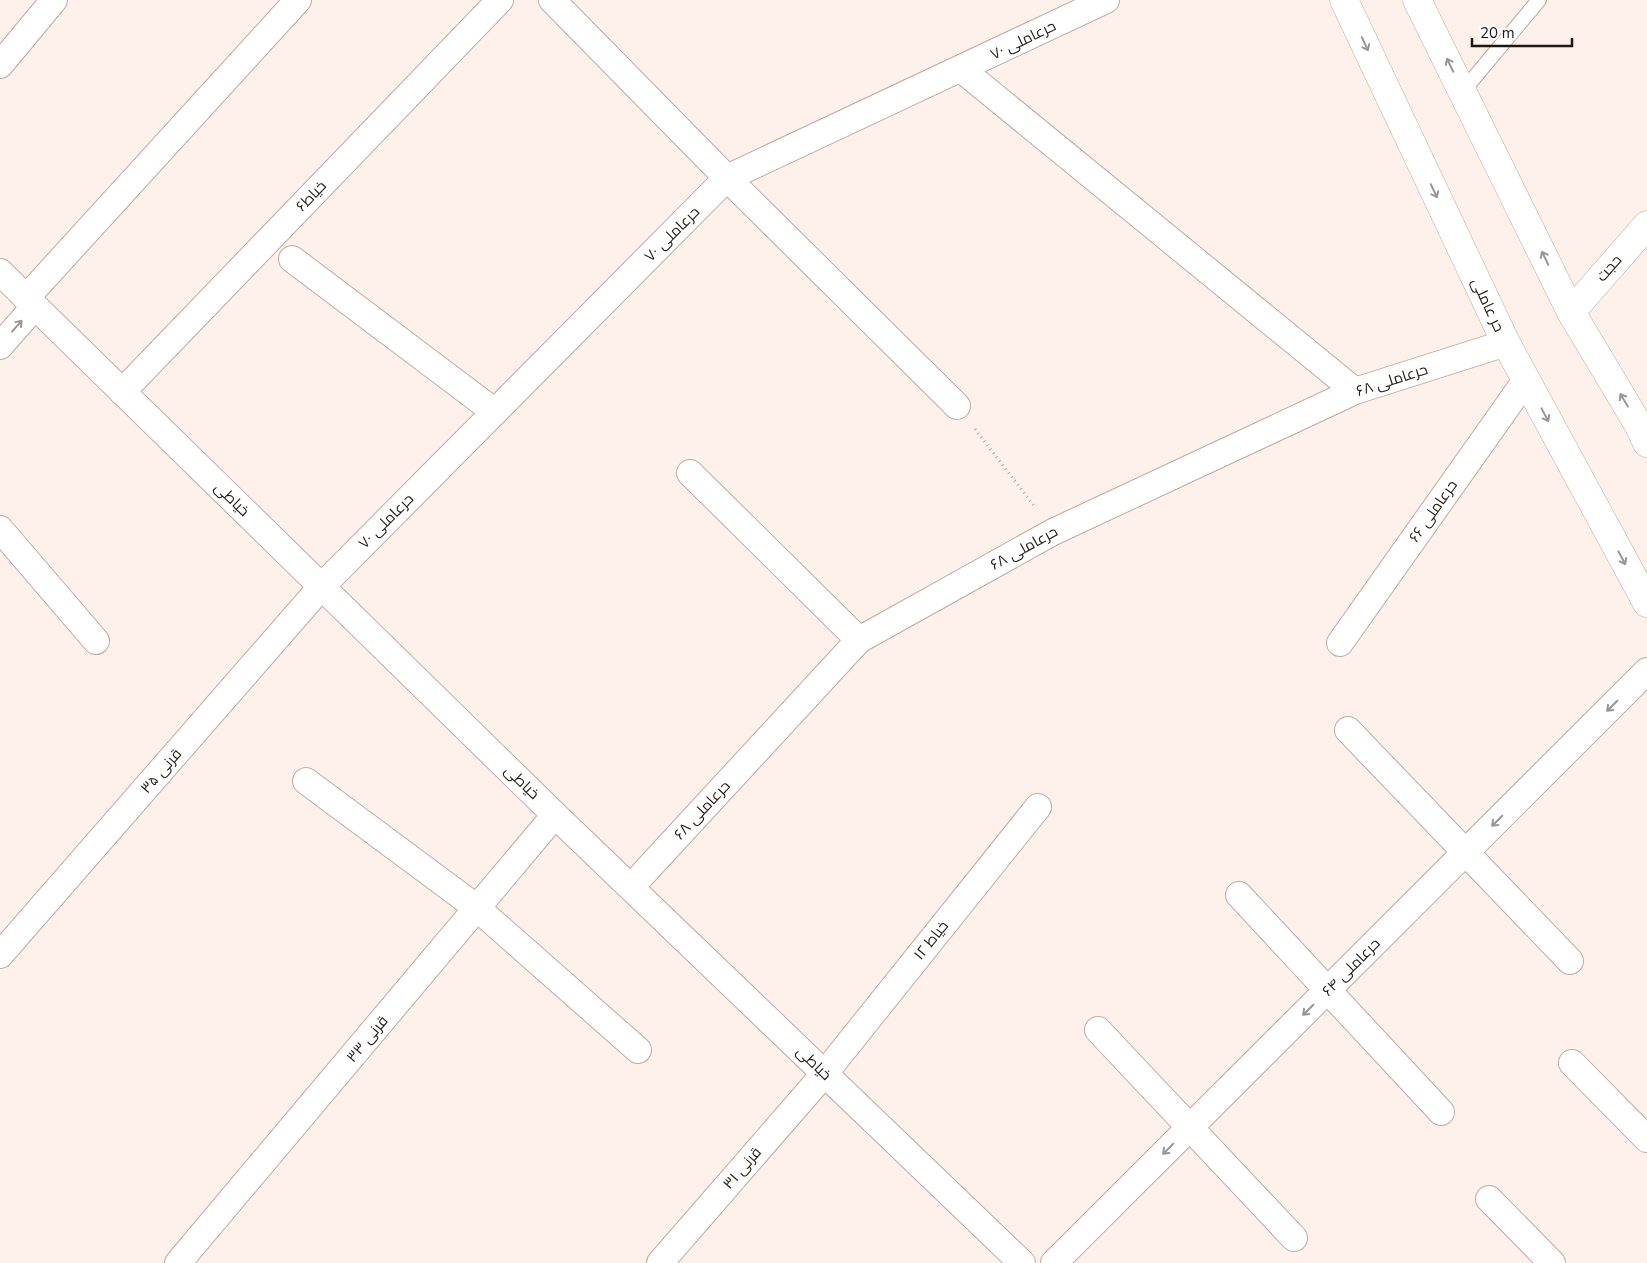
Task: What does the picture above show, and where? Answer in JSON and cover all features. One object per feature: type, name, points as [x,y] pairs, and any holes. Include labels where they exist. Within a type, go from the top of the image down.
[{"type":"main road","name":"حر عاملی","points":[[1344,0],[1506,343],[1647,603]]},
{"type":"main road","points":[[1417,0],[1571,312],[1644,430]]},
{"type":"main road","name":"حجت","points":[[1571,312],[1647,225]]},
{"type":"street","points":[[0,65],[54,0]]},
{"type":"street","points":[[0,346],[30,302],[298,0]]},
{"type":"street","name":"خیاط۶","points":[[122,392],[500,0]]},
{"type":"street","points":[[552,0],[727,178],[957,406]]},
{"type":"street","name":"حرعاملی ۷۰","points":[[322,586],[727,178],[961,69],[1094,3]]},
{"type":"street","points":[[961,69],[1355,391]]},
{"type":"street","points":[[292,259],[495,412]]},
{"type":"street","name":"خیاطی","points":[[0,272],[555,815],[1022,1263]]},
{"type":"street","name":"حرعاملی ۶۸","points":[[631,887],[858,640],[1053,532],[1355,391],[1506,343]]},
{"type":"street","name":"حرعاملی ۶۶","points":[[1340,642],[1526,380]]},
{"type":"street","points":[[690,473],[858,640]]},
{"type":"street","points":[[0,529],[96,641]]},
{"type":"street","name":"قرنی ۳۵","points":[[0,955],[322,586]]},
{"type":"street","name":"حرعاملی ۶۴","points":[[1054,1263],[1647,671]]},
{"type":"street","points":[[1348,730],[1570,961]]},
{"type":"street","points":[[306,781],[477,908],[638,1050]]},
{"type":"street","name":"خیاط ۱۲","points":[[825,1073],[1038,807]]},
{"type":"street","name":"قرنی ۳۳","points":[[178,1263],[555,815]]},
{"type":"street","points":[[1239,895],[1441,1112]]},
{"type":"street","points":[[1098,1030],[1294,1238]]},
{"type":"street","points":[[1572,1063],[1647,1139]]},
{"type":"street","name":"قرنی ۳۱","points":[[660,1263],[825,1073]]},
{"type":"street","points":[[1489,1198],[1552,1263]]},
{"type":"lane","points":[[1462,92],[1540,0]]},
{"type":"path","points":[[957,406],[1053,532]]}]
